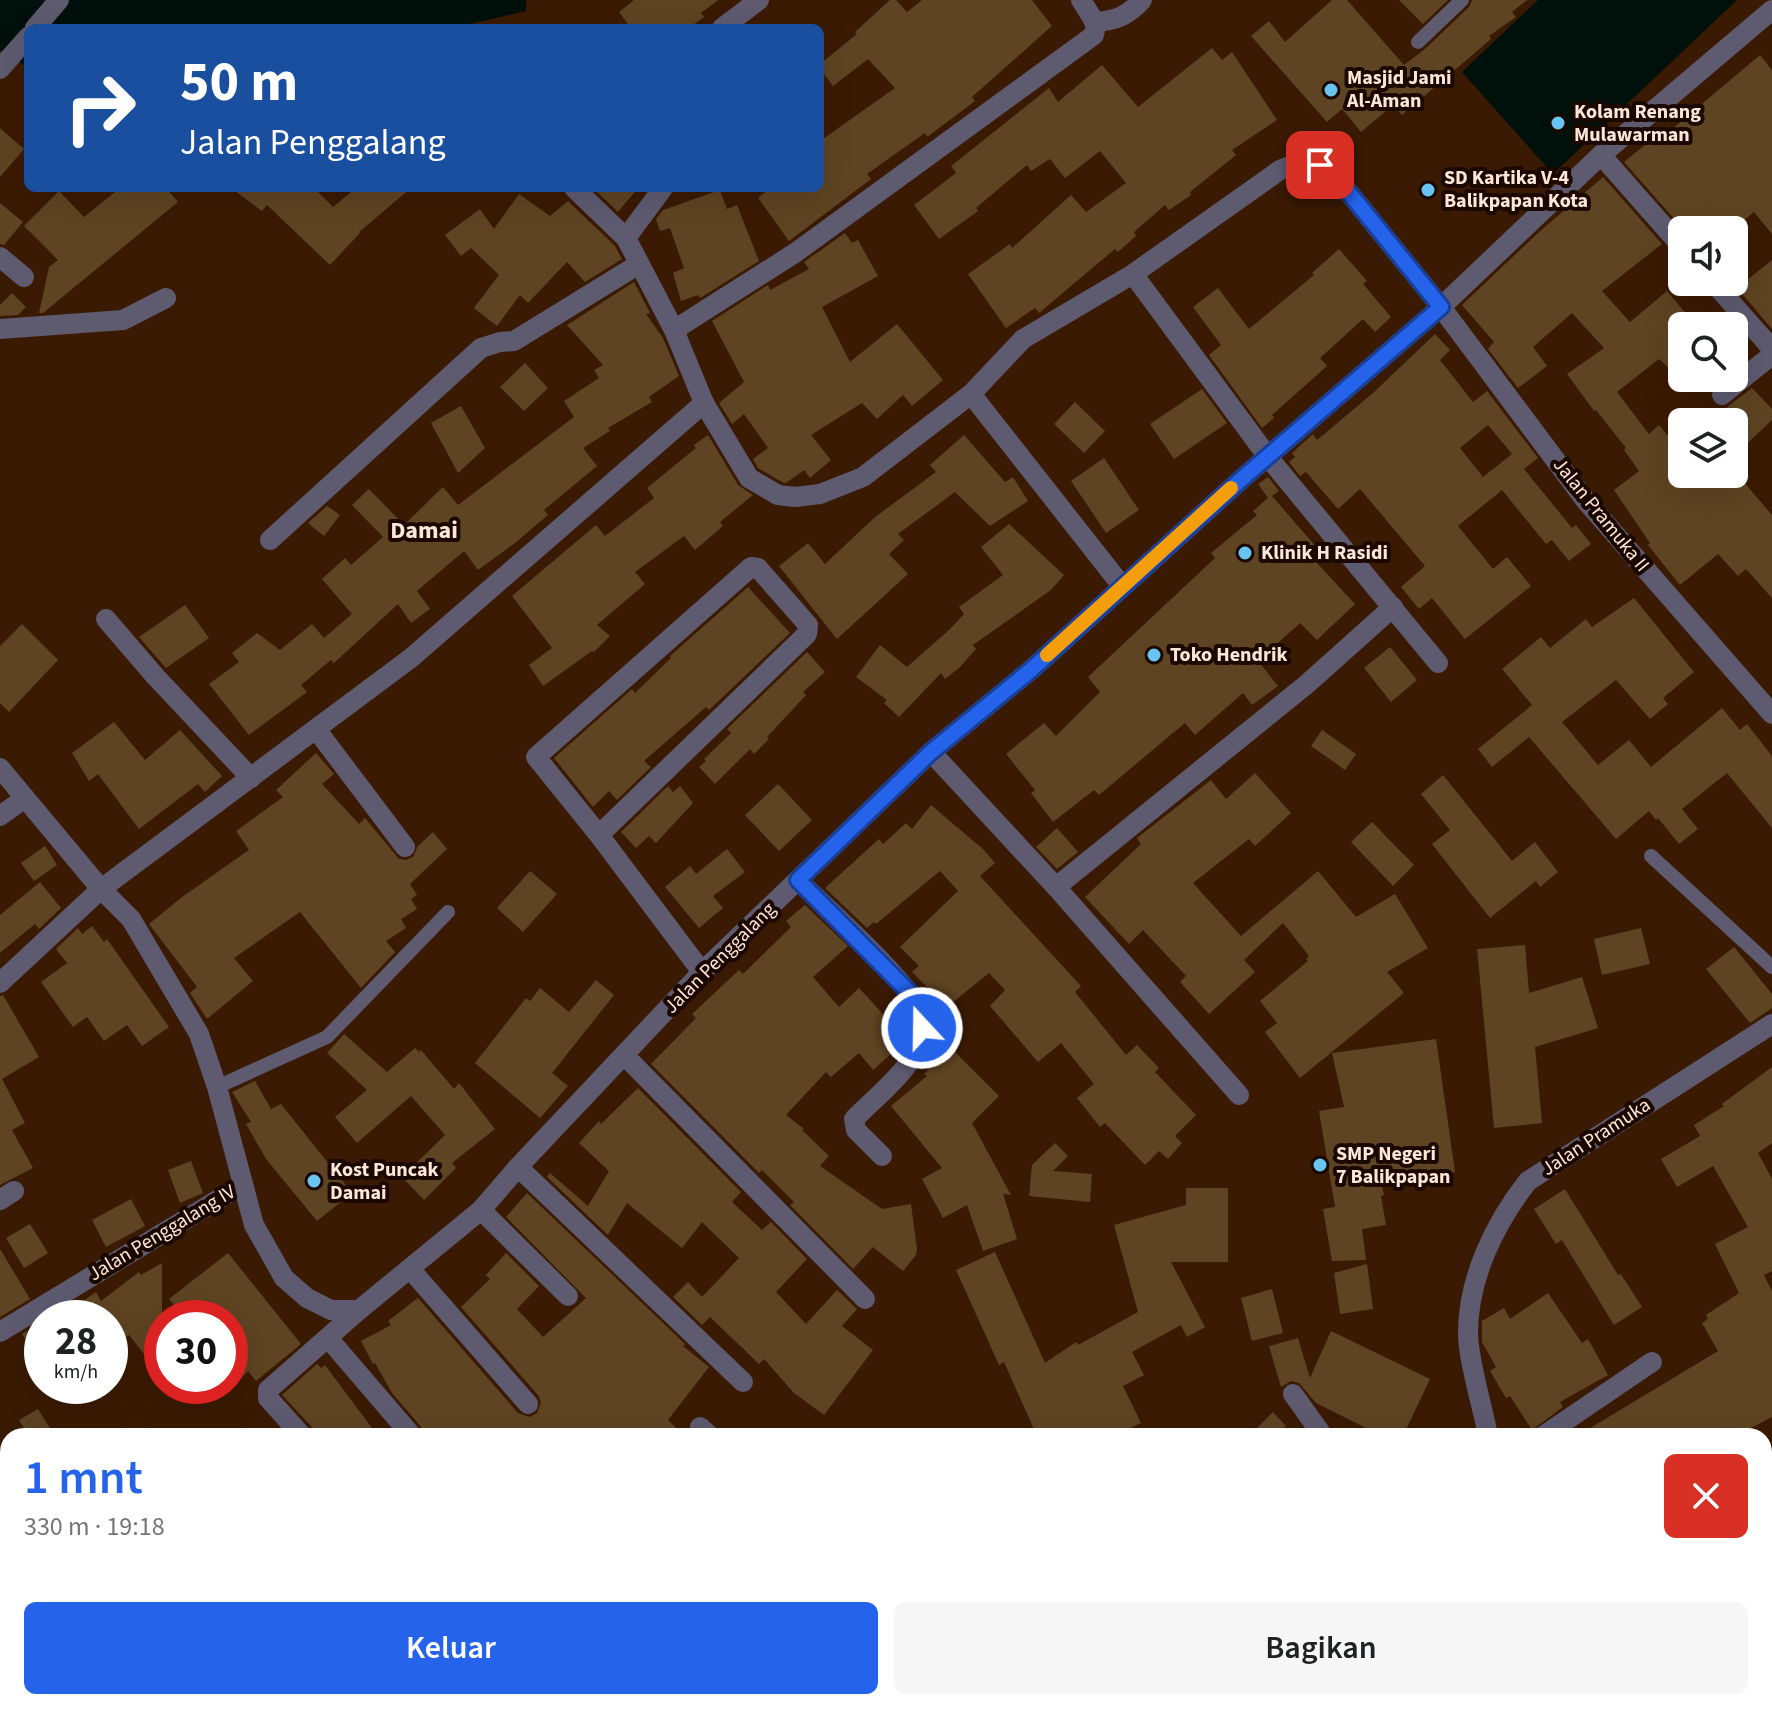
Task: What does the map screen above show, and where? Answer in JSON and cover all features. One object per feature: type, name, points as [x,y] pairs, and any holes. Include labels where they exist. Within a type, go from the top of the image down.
[{"type":"street","points":[[38,24],[59,0]]},
{"type":"street","points":[[727,24],[759,0]]},
{"type":"street","points":[[674,330],[795,253],[1094,35],[1094,22],[1081,0]]},
{"type":"street","points":[[1094,22],[1111,21],[1130,13],[1142,0]]},
{"type":"street","name":"Jalan Penggalang","points":[[295,1428],[266,1394],[359,1310],[481,1210],[702,972],[931,752],[1032,669],[1122,586],[1441,307],[1601,155],[1772,10]]},
{"type":"street","points":[[0,69],[24,42]]},
{"type":"street","points":[[1601,155],[1668,231]]},
{"type":"street","name":"Jalan Pramuka II","points":[[1133,274],[1255,186],[1298,161],[1320,165],[1338,179],[1441,307],[1586,501],[1772,714]]},
{"type":"street","points":[[578,192],[626,238],[674,330],[704,403],[749,478],[778,495],[795,497],[820,494],[863,477],[971,394],[1023,339],[1133,274],[1268,457],[1438,663]]},
{"type":"street","points":[[626,238],[660,192]]},
{"type":"street","points":[[0,257],[24,277]]},
{"type":"street","points":[[270,540],[481,348],[514,341],[639,264]]},
{"type":"street","points":[[1722,395],[1772,352],[1725,296]]},
{"type":"street","points":[[0,329],[123,320],[166,298]]},
{"type":"street","points":[[971,394],[1122,586]]},
{"type":"street","points":[[0,983],[101,889],[411,658],[704,403]]},
{"type":"street","points":[[599,835],[807,634],[808,625],[758,568],[751,567],[536,757],[702,972]]},
{"type":"street","points":[[1056,887],[1307,684],[1393,607]]},
{"type":"street","points":[[106,619],[251,778]]},
{"type":"street","points":[[316,729],[405,847]]},
{"type":"street","points":[[931,752],[1056,887],[1239,1095]]},
{"type":"street","points":[[0,768],[101,889],[131,919],[199,1034],[217,1087],[254,1225],[284,1278],[307,1298],[331,1310],[359,1310]]},
{"type":"street","points":[[0,816],[25,798]]},
{"type":"street","points":[[798,880],[909,992],[921,1011],[920,1042],[911,1060],[854,1119],[856,1130],[882,1156]]},
{"type":"street","name":"Jalan Pramuka","points":[[1486,1428],[1468,1336],[1476,1289],[1489,1244],[1506,1210],[1528,1181],[1772,1024]]},
{"type":"street","points":[[625,1056],[865,1299]]},
{"type":"street","points":[[518,1167],[743,1382]]},
{"type":"street","name":"Jalan Penggalang IV","points":[[0,1332],[242,1185]]},
{"type":"street","points":[[481,1210],[568,1296]]},
{"type":"street","points":[[411,1270],[528,1404]]},
{"type":"street","points":[[328,1338],[405,1428]]},
{"type":"street","points":[[1555,1428],[1652,1362]]},
{"type":"street","points":[[1293,1394],[1317,1428]]},
{"type":"lane","points":[[1418,42],[1462,0]]},
{"type":"lane","points":[[1651,856],[1772,967]]},
{"type":"lane","points":[[217,1087],[327,1037],[448,912]]},
{"type":"shaded area","points":[[0,0],[526,0],[526,11],[469,24],[24,24],[24,65],[0,50]]},
{"type":"shaded area","name":"Kolam Renang Mulawarman","points":[[1538,0],[1737,0],[1553,174],[1462,72]]},
{"type":"building","points":[[634,0],[718,0],[701,13],[704,17],[694,24],[628,24],[619,12]]},
{"type":"building","points":[[890,0],[896,0],[907,12],[922,0],[1032,0],[1052,26],[972,97],[975,101],[927,137],[925,133],[867,174],[871,179],[789,241],[758,198],[765,192],[824,192],[824,138],[895,88],[868,59],[833,86],[824,74],[824,61],[857,34],[855,32]]},
{"type":"building","points":[[1332,0],[1347,0],[1404,65],[1469,7],[1472,0],[1527,0],[1512,12],[1516,17],[1489,36],[1491,39],[1402,115],[1393,105],[1361,132],[1342,109],[1327,122],[1251,36],[1269,21],[1285,42]]},
{"type":"building","points":[[1399,0],[1448,0],[1423,24]]},
{"type":"building","points":[[1212,48],[1222,60],[1232,52],[1277,120],[1232,150],[1236,155],[1190,192],[1191,195],[1169,210],[1165,205],[1134,232],[1136,236],[1118,252],[1115,249],[1039,313],[1035,308],[1006,328],[968,274],[1010,244],[1012,248],[1071,195],[1086,212],[1126,183],[1100,151],[1065,178],[1050,159],[1031,171],[1027,165],[976,208],[978,211],[939,239],[914,205],[956,173],[951,166],[1049,88],[1058,102],[1102,65],[1138,107]]},
{"type":"building","points":[[1760,55],[1772,70],[1772,234],[1754,212],[1748,217],[1672,216],[1624,162],[1662,131],[1665,135]]},
{"type":"building","points":[[0,128],[24,149],[0,177]]},
{"type":"building","points":[[1603,177],[1662,244],[1602,291],[1630,322],[1667,291],[1668,296],[1685,312],[1668,312],[1668,368],[1659,359],[1617,392],[1649,434],[1659,425],[1668,436],[1668,488],[1748,487],[1772,515],[1772,598],[1746,569],[1738,576],[1718,554],[1680,585],[1648,545],[1650,543],[1614,490],[1639,471],[1624,450],[1626,448],[1567,374],[1604,348],[1572,313],[1533,347],[1547,366],[1518,388],[1488,349],[1494,342],[1462,305]]},
{"type":"building","points":[[58,192],[84,217],[115,192],[169,192],[178,202],[43,313],[39,313],[49,267],[58,260],[24,226]]},
{"type":"building","points":[[236,192],[318,192],[333,207],[351,192],[406,192],[359,232],[330,265],[267,205],[262,211]]},
{"type":"building","points":[[597,192],[635,192],[618,212]]},
{"type":"building","points":[[721,192],[727,209],[737,205],[759,261],[700,298],[698,295],[681,301],[673,273],[684,268],[670,228],[660,231],[656,219],[663,210]]},
{"type":"building","points":[[519,194],[550,216],[568,201],[615,246],[622,259],[585,282],[567,262],[528,303],[520,295],[497,326],[474,308],[499,275],[471,248],[461,256],[445,235],[480,209],[494,229]]},
{"type":"building","points":[[0,203],[23,222],[4,245],[0,244]]},
{"type":"building","points":[[845,233],[852,243],[858,240],[878,276],[822,307],[850,362],[897,324],[943,380],[912,406],[903,395],[877,419],[862,403],[811,435],[831,460],[810,478],[804,470],[786,483],[758,468],[753,459],[768,448],[744,414],[732,424],[719,403],[744,382],[712,321],[768,285],[770,290],[809,269],[804,262]]},
{"type":"building","points":[[1339,249],[1367,281],[1363,284],[1391,317],[1375,332],[1363,319],[1320,358],[1327,366],[1272,415],[1274,418],[1262,428],[1209,355],[1221,345],[1193,307],[1218,288],[1249,329],[1314,275],[1312,273]]},
{"type":"building","points":[[1772,260],[1772,329],[1744,296],[1748,296],[1748,279]]},
{"type":"building","points":[[634,282],[650,313],[646,314],[663,338],[679,376],[649,397],[652,402],[608,428],[610,431],[583,448],[597,466],[544,510],[548,515],[515,543],[478,570],[464,551],[417,591],[430,609],[411,623],[398,604],[334,663],[331,660],[301,685],[307,692],[249,735],[209,684],[239,662],[232,653],[257,633],[280,650],[312,624],[324,638],[352,614],[322,579],[345,558],[351,565],[383,537],[352,505],[369,489],[404,525],[443,487],[458,505],[574,417],[564,401],[599,378],[594,370],[603,365],[567,325]]},
{"type":"building","points":[[12,293],[26,307],[18,315],[0,316],[0,305]]},
{"type":"building","points":[[1435,334],[1450,350],[1440,360],[1473,402],[1487,391],[1538,458],[1524,469],[1572,528],[1576,525],[1591,544],[1569,561],[1552,540],[1546,544],[1502,490],[1458,526],[1493,569],[1507,557],[1531,586],[1465,639],[1432,598],[1419,609],[1401,587],[1425,566],[1360,489],[1338,509],[1306,472],[1300,476],[1289,462],[1295,457],[1292,453],[1313,434],[1317,440],[1373,393]],"holes":[[[1488,425],[1512,454],[1483,477],[1460,448]]]},
{"type":"building","points":[[525,363],[548,388],[524,411],[500,387]]},
{"type":"building","points":[[1752,388],[1772,409],[1772,420],[1748,443],[1748,408],[1727,407]]},
{"type":"building","points":[[1202,389],[1227,423],[1174,459],[1150,424]]},
{"type":"building","points":[[1075,402],[1105,431],[1084,453],[1054,424]]},
{"type":"building","points":[[461,406],[485,448],[458,473],[431,423]]},
{"type":"building","points":[[708,435],[738,485],[753,495],[720,522],[723,526],[695,550],[684,536],[635,572],[645,584],[597,625],[610,636],[594,652],[543,686],[529,665],[552,648],[512,596],[596,525],[605,536],[654,498],[647,488]]},
{"type":"building","points":[[964,435],[1005,482],[1013,477],[1028,501],[990,526],[955,492],[898,534],[904,540],[889,554],[908,574],[837,639],[779,566],[808,543],[825,564],[874,518],[936,472],[930,465]]},
{"type":"building","points":[[1104,458],[1139,510],[1106,533],[1071,481]]},
{"type":"building","points":[[1268,477],[1279,491],[1272,496],[1324,556],[1317,563],[1355,604],[1317,640],[1300,623],[1258,661],[1278,686],[1252,705],[1243,693],[1195,735],[1185,723],[1099,795],[1094,790],[1053,822],[1031,793],[1035,790],[1006,754],[1044,723],[1056,736],[1100,692],[1088,677],[1215,558],[1211,553],[1257,515],[1253,511],[1268,498],[1258,484]]},
{"type":"building","points":[[327,506],[340,515],[324,536],[308,523]]},
{"type":"building","points":[[1009,524],[1064,575],[1051,590],[973,645],[976,649],[959,668],[945,679],[941,673],[899,717],[884,703],[887,700],[856,677],[880,645],[907,667],[949,630],[964,614],[959,607],[1003,575],[981,547]]},
{"type":"building","points":[[748,587],[790,633],[709,710],[706,707],[644,761],[651,767],[617,800],[609,791],[593,807],[554,758],[632,689],[635,693],[670,656]]},
{"type":"building","points":[[1634,598],[1694,672],[1663,698],[1668,704],[1650,719],[1616,680],[1562,722],[1598,765],[1629,740],[1651,767],[1722,708],[1740,730],[1747,724],[1772,756],[1772,828],[1727,773],[1682,809],[1698,829],[1679,844],[1649,811],[1616,839],[1529,737],[1492,767],[1478,749],[1532,705],[1502,669],[1541,637],[1550,648],[1586,619],[1592,627]]},
{"type":"building","points":[[185,605],[209,638],[166,668],[139,637]]},
{"type":"building","points":[[22,624],[58,660],[9,712],[0,703],[0,646]]},
{"type":"building","points":[[1390,647],[1417,680],[1391,702],[1364,668]]},
{"type":"building","points":[[807,652],[825,672],[803,692],[806,695],[767,737],[769,739],[754,754],[750,749],[715,784],[699,767],[706,761],[704,759],[731,733],[727,729]]},
{"type":"building","points":[[114,722],[145,760],[180,730],[222,776],[205,792],[198,784],[139,829],[98,774],[89,781],[72,753]]},
{"type":"building","points":[[1322,730],[1356,754],[1345,770],[1311,746]]},
{"type":"building","points":[[316,753],[334,774],[322,784],[359,824],[365,818],[399,859],[413,857],[418,846],[433,832],[447,849],[410,884],[417,895],[411,899],[417,909],[401,919],[406,928],[386,941],[395,952],[361,988],[300,912],[234,958],[253,981],[207,1019],[190,993],[197,987],[149,924],[249,850],[236,831],[283,797],[276,790]]},
{"type":"building","points":[[1255,773],[1291,813],[1255,846],[1249,839],[1193,883],[1241,936],[1318,871],[1356,917],[1395,894],[1428,948],[1387,972],[1404,993],[1300,1078],[1265,1032],[1277,1023],[1260,1001],[1308,961],[1309,956],[1283,923],[1244,960],[1255,972],[1209,1014],[1180,982],[1186,976],[1143,930],[1129,944],[1085,897],[1141,844],[1137,838],[1211,780],[1226,799]]},
{"type":"building","points":[[1443,775],[1512,861],[1535,842],[1558,872],[1540,887],[1536,881],[1490,918],[1432,844],[1450,830],[1421,794]]},
{"type":"building","points":[[778,784],[812,820],[779,851],[745,815]]},
{"type":"building","points":[[668,786],[673,792],[680,786],[693,803],[656,843],[649,836],[636,848],[621,832]]},
{"type":"building","points":[[931,805],[995,863],[980,876],[1081,986],[1075,992],[1126,1055],[1137,1045],[1159,1068],[1155,1072],[1196,1115],[1175,1136],[1182,1143],[1168,1159],[1159,1151],[1145,1165],[1105,1123],[1100,1127],[1077,1098],[1094,1084],[1061,1043],[1038,1062],[990,1006],[1005,990],[989,973],[947,1007],[912,972],[919,966],[900,947],[958,891],[940,871],[867,928],[825,888],[879,839],[883,844],[906,823],[912,829]]},
{"type":"building","points":[[1372,822],[1414,865],[1393,886],[1351,842]]},
{"type":"building","points":[[1057,828],[1078,852],[1057,869],[1036,847]]},
{"type":"building","points":[[45,846],[57,865],[34,881],[21,863]]},
{"type":"building","points":[[727,849],[745,872],[713,896],[723,908],[699,928],[665,887],[690,866],[696,874]]},
{"type":"building","points":[[530,871],[557,894],[523,932],[497,908]]},
{"type":"building","points":[[40,882],[61,908],[39,929],[35,924],[0,953],[0,915]]},
{"type":"building","points":[[805,905],[848,946],[813,977],[839,1007],[859,988],[907,1040],[873,1070],[859,1053],[831,1077],[826,1072],[786,1115],[829,1156],[820,1166],[882,1209],[911,1204],[917,1249],[903,1271],[873,1247],[853,1269],[790,1205],[794,1202],[762,1170],[759,1173],[651,1064],[696,1018],[692,1014],[739,970],[743,974],[791,927],[786,921]]},
{"type":"building","points":[[92,926],[104,942],[107,939],[169,1027],[142,1046],[127,1025],[104,1041],[87,1017],[73,1027],[41,982],[67,963],[56,949],[78,928],[82,934]]},
{"type":"building","points":[[1641,928],[1650,964],[1602,975],[1594,939]]},
{"type":"building","points":[[1525,945],[1529,993],[1582,977],[1598,1028],[1535,1047],[1542,1123],[1494,1128],[1477,949]]},
{"type":"building","points":[[1734,947],[1772,994],[1772,1008],[1750,1023],[1706,969]]},
{"type":"building","points":[[596,980],[614,995],[552,1073],[568,1086],[540,1118],[475,1063],[526,998],[530,1001],[540,988],[569,1012]]},
{"type":"building","points":[[3,995],[39,1057],[2,1079],[25,1123],[12,1130],[33,1168],[0,1185],[0,996]]},
{"type":"building","points":[[344,1034],[387,1072],[415,1048],[419,1052],[421,1050],[454,1089],[459,1083],[495,1129],[452,1163],[456,1168],[424,1200],[402,1177],[445,1135],[411,1096],[357,1143],[335,1117],[367,1090],[327,1053]]},
{"type":"building","points":[[1436,1039],[1455,1172],[1381,1182],[1386,1225],[1362,1229],[1366,1260],[1332,1261],[1323,1209],[1335,1207],[1319,1111],[1344,1107],[1332,1053]]},
{"type":"building","points":[[950,1047],[999,1096],[972,1123],[1011,1195],[1003,1194],[1017,1239],[983,1251],[967,1205],[943,1218],[922,1179],[942,1168],[891,1106],[927,1076],[924,1074]]},
{"type":"building","points":[[1772,1067],[1772,1143],[1758,1153],[1772,1179],[1772,1271],[1764,1275],[1772,1291],[1772,1417],[1751,1428],[1590,1428],[1718,1351],[1702,1323],[1708,1319],[1706,1315],[1739,1293],[1715,1244],[1748,1227],[1713,1166],[1677,1187],[1661,1159],[1700,1136],[1694,1125],[1724,1106],[1722,1104]]},
{"type":"building","points":[[255,1081],[271,1109],[281,1104],[352,1193],[317,1221],[266,1159],[246,1124],[251,1122],[232,1092]]},
{"type":"building","points":[[638,1088],[741,1192],[732,1202],[762,1230],[771,1222],[807,1259],[776,1292],[806,1324],[837,1290],[857,1309],[842,1326],[873,1350],[824,1415],[794,1393],[764,1359],[759,1364],[710,1317],[702,1325],[673,1297],[688,1282],[702,1297],[739,1258],[702,1222],[682,1248],[627,1203],[608,1235],[547,1177],[550,1173],[588,1206],[609,1171],[579,1143],[599,1121],[601,1124]]},
{"type":"building","points":[[1055,1143],[1068,1156],[1053,1171],[1092,1174],[1090,1202],[1029,1196],[1032,1165]]},
{"type":"building","points":[[191,1161],[203,1193],[180,1203],[168,1170]]},
{"type":"building","points":[[1186,1188],[1228,1188],[1228,1262],[1171,1262],[1205,1327],[1187,1337],[1181,1325],[1132,1352],[1144,1375],[1123,1386],[1141,1423],[1131,1428],[1033,1428],[1004,1362],[999,1365],[956,1270],[995,1252],[1045,1363],[1076,1342],[1078,1345],[1138,1312],[1114,1225],[1186,1205]]},
{"type":"building","points":[[1565,1189],[1618,1275],[1621,1274],[1642,1307],[1614,1325],[1562,1240],[1556,1244],[1534,1209]]},
{"type":"building","points":[[527,1193],[685,1344],[683,1346],[709,1367],[668,1420],[676,1428],[422,1428],[392,1393],[361,1341],[391,1325],[388,1321],[418,1298],[518,1413],[530,1417],[537,1413],[541,1402],[538,1395],[461,1307],[490,1279],[486,1275],[506,1253],[539,1286],[517,1309],[543,1337],[586,1298],[506,1217]]},
{"type":"building","points":[[131,1199],[145,1226],[106,1247],[92,1220]]},
{"type":"building","points":[[30,1224],[48,1253],[24,1268],[6,1238]]},
{"type":"building","points":[[0,1249],[30,1299],[0,1317]]},
{"type":"building","points":[[228,1253],[301,1344],[256,1381],[248,1371],[248,1300],[169,1299]]},
{"type":"building","points":[[162,1263],[162,1300],[144,1300],[144,1354],[128,1336],[128,1300],[102,1300],[139,1272],[141,1275]]},
{"type":"building","points":[[1367,1264],[1373,1309],[1340,1314],[1334,1273]]},
{"type":"building","points":[[1272,1289],[1283,1333],[1252,1341],[1241,1298]]},
{"type":"building","points":[[96,1292],[100,1300],[84,1300]]},
{"type":"building","points":[[1548,1293],[1582,1343],[1588,1339],[1608,1375],[1560,1402],[1563,1407],[1531,1428],[1510,1396],[1506,1398],[1490,1371],[1496,1367],[1482,1342],[1482,1321],[1504,1308],[1510,1319]]},
{"type":"building","points":[[1331,1331],[1430,1379],[1407,1428],[1364,1428],[1316,1403],[1299,1383],[1291,1381],[1281,1387],[1269,1346],[1298,1338],[1310,1378]]},
{"type":"building","points":[[317,1364],[321,1368],[325,1365],[372,1428],[312,1428],[282,1395]]},
{"type":"building","points":[[38,1409],[50,1428],[24,1428],[19,1420]]},
{"type":"building","points":[[1273,1412],[1286,1426],[1284,1428],[1257,1428]]},
{"type":"slow traffic","points":[[1047,655],[1231,488]]},
{"type":"place","name":"Masjid Jami Al-Aman","points":[[1331,90]]},
{"type":"place","name":"Kolam Renang Mulawarman","points":[[1558,123]]},
{"type":"place","name":"SD Kartika V-4 Balikpapan Kota","points":[[1428,190]]},
{"type":"place","name":"Klinik H Rasidi","points":[[1245,553]]},
{"type":"place","name":"Toko Hendrik","points":[[1154,655]]},
{"type":"place","name":"SMP Negeri 7 Balikpapan","points":[[1320,1165]]},
{"type":"place","name":"Kost Puncak Damai","points":[[314,1181]]},
{"type":"district","name":"Damai","points":[[424,530]]},
{"type":"route","points":[[922,1028],[921,1011],[909,992],[798,880],[931,752],[1032,669],[1245,476],[1441,307],[1338,179],[1320,165]]}]
